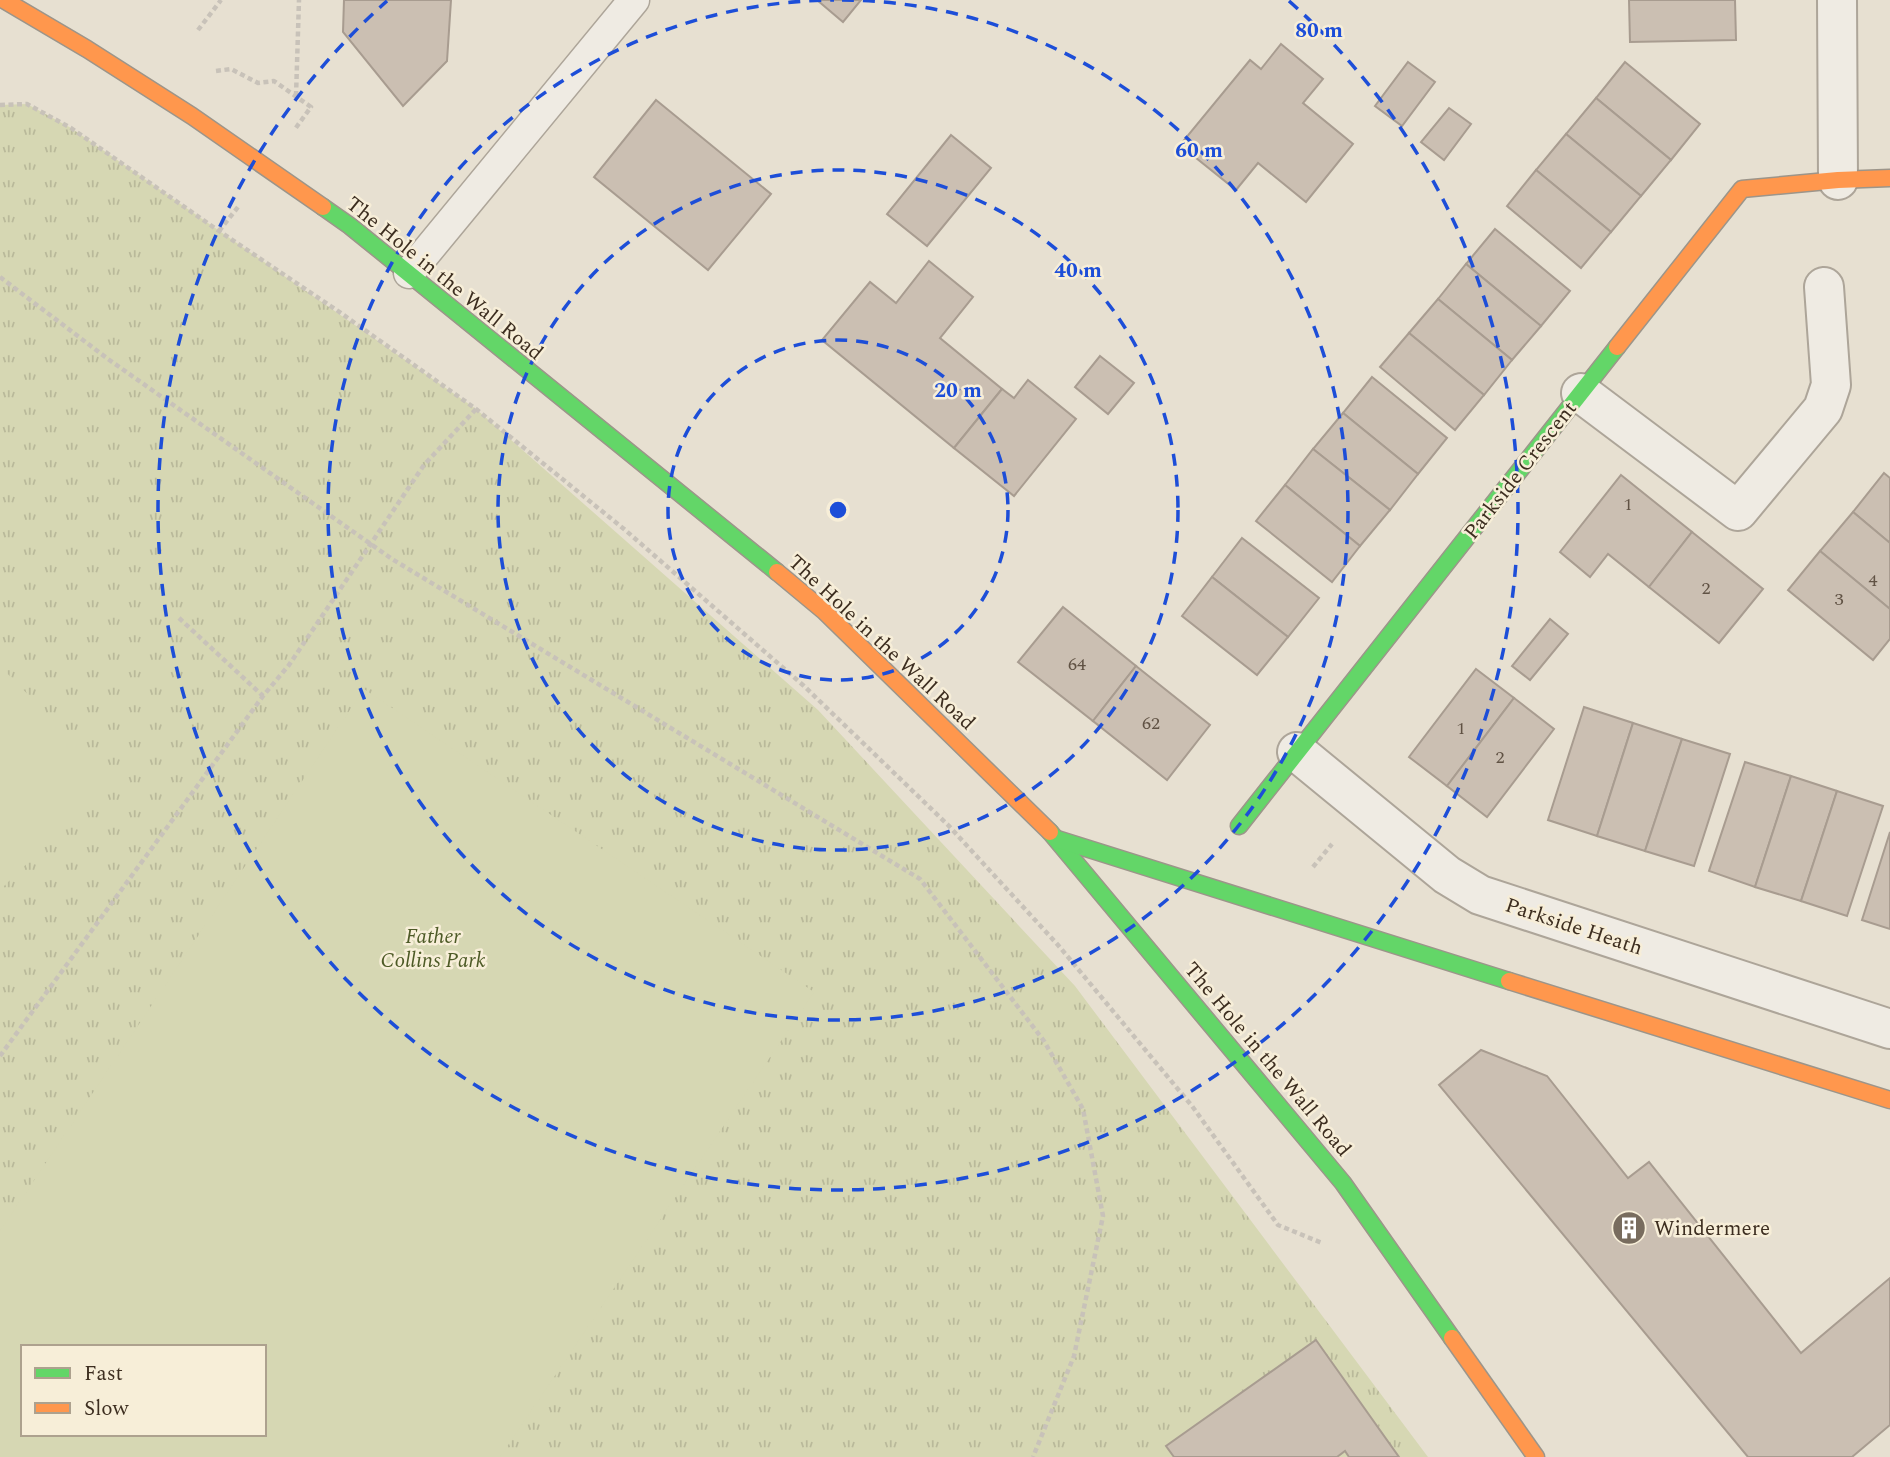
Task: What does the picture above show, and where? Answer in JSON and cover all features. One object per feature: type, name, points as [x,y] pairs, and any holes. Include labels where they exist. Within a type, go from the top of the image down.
[{"type":"street","name":"The Hole in the Wall Road","points":[[4,0],[192,116],[350,226],[824,611],[1057,839],[1343,1183],[1536,1457]]},
{"type":"street","points":[[1837,0],[1838,180]]},
{"type":"street","name":"Parkside Crescent","points":[[1239,826],[1742,189],[1884,178]]},
{"type":"street","points":[[1581,393],[1738,511],[1823,409],[1831,385],[1824,287]]},
{"type":"street","name":"Parkside Heath","points":[[1297,752],[1447,875],[1480,895],[1890,1028]]},
{"type":"street","points":[[1057,839],[1890,1100]]},
{"type":"lane","points":[[409,273],[634,0]]},
{"type":"path","points":[[198,30],[221,0]]},
{"type":"path","points":[[296,96],[299,0]]},
{"type":"path","points":[[258,83],[274,81],[311,107],[301,121]]},
{"type":"path","points":[[0,105],[27,104],[71,128],[476,409],[624,529],[804,686],[948,825],[1058,945],[1174,1084],[1278,1225],[1326,1244]]},
{"type":"path","points":[[219,231],[230,218]]},
{"type":"path","points":[[0,278],[108,359],[370,544],[920,879],[1044,1041],[1083,1110],[1103,1216],[1074,1356],[1033,1457]]},
{"type":"path","points":[[0,1056],[289,664],[424,465],[476,409]]},
{"type":"path","points":[[179,618],[263,696]]},
{"type":"path","points":[[1280,909],[1362,805]]},
{"type":"green space","name":"Father Collins Park","points":[[27,104],[71,128],[476,409],[818,710],[1075,986],[1428,1457],[0,1457],[0,105]]},
{"type":"green space","points":[[0,666],[112,780],[0,890]]},
{"type":"green space","points":[[364,689],[814,992],[500,1457],[0,1457],[0,1231]]},
{"type":"building","points":[[344,0],[451,0],[447,61],[403,106],[343,32]]},
{"type":"building","points":[[817,0],[861,0],[843,22]]},
{"type":"building","points":[[1629,0],[1735,0],[1736,40],[1630,42]]},
{"type":"building","points":[[1281,44],[1323,79],[1303,103],[1353,144],[1306,202],[1258,163],[1236,190],[1180,145],[1250,60],[1261,69]]},
{"type":"building","points":[[1408,62],[1435,82],[1402,126],[1375,106]]},
{"type":"building","points":[[1625,62],[1700,124],[1671,160],[1596,98]]},
{"type":"building","points":[[1596,98],[1671,160],[1641,196],[1566,134]]},
{"type":"building","points":[[656,100],[771,194],[708,270],[594,177]]},
{"type":"building","points":[[1449,108],[1471,124],[1444,160],[1421,142]]},
{"type":"building","points":[[1566,134],[1641,196],[1611,232],[1536,170]]},
{"type":"building","points":[[951,135],[991,168],[927,246],[887,214]]},
{"type":"building","points":[[1536,170],[1611,232],[1581,268],[1507,206]]},
{"type":"building","points":[[1495,229],[1570,291],[1541,326],[1466,264]]},
{"type":"building","points":[[929,261],[973,297],[940,338],[1002,389],[954,448],[822,340],[870,282],[896,303]]},
{"type":"building","points":[[1466,264],[1541,326],[1512,360],[1438,299]]},
{"type":"building","points":[[1438,299],[1512,360],[1484,395],[1409,333]]},
{"type":"building","points":[[1409,333],[1484,395],[1455,430],[1380,367]]},
{"type":"building","points":[[1100,356],[1134,383],[1108,414],[1075,387]]},
{"type":"building","points":[[1372,377],[1447,438],[1418,474],[1343,413]]},
{"type":"building","points":[[1028,380],[1076,419],[1014,496],[954,448],[1002,389],[1014,398]]},
{"type":"building","points":[[1343,413],[1418,474],[1390,510],[1313,449]]},
{"type":"building","points":[[1313,449],[1390,510],[1360,546],[1285,485]]},
{"type":"building","points":[[1884,473],[1890,478],[1890,543],[1853,512]]},
{"type":"building","points":[[1621,475],[1692,532],[1649,587],[1608,554],[1590,577],[1560,552]]},
{"type":"building","points":[[1285,485],[1360,546],[1332,582],[1256,521]]},
{"type":"building","points":[[1853,512],[1890,543],[1890,609],[1820,551]]},
{"type":"building","points":[[1692,532],[1763,589],[1719,643],[1649,587]]},
{"type":"building","points":[[1242,538],[1319,598],[1288,637],[1212,577]]},
{"type":"building","points":[[1820,551],[1890,609],[1890,639],[1873,660],[1788,590]]},
{"type":"building","points":[[1212,577],[1288,637],[1257,675],[1182,616]]},
{"type":"building","points":[[1063,607],[1136,666],[1093,721],[1018,662]]},
{"type":"building","points":[[1550,619],[1568,634],[1530,680],[1512,666]]},
{"type":"building","points":[[1136,666],[1210,725],[1167,780],[1093,721]]},
{"type":"building","points":[[1476,669],[1514,698],[1447,786],[1409,757]]},
{"type":"building","points":[[1514,698],[1554,729],[1487,817],[1447,786]]},
{"type":"building","points":[[1584,707],[1633,723],[1597,836],[1548,820]]},
{"type":"building","points":[[1633,723],[1682,739],[1645,851],[1597,836]]},
{"type":"building","points":[[1682,739],[1730,754],[1694,866],[1645,851]]},
{"type":"building","points":[[1745,762],[1791,776],[1755,887],[1709,871]]},
{"type":"building","points":[[1791,776],[1837,791],[1801,901],[1755,887]]},
{"type":"building","points":[[1837,791],[1883,806],[1847,916],[1801,901]]},
{"type":"building","points":[[1890,832],[1890,929],[1862,920]]},
{"type":"building","name":"Windermere","points":[[1481,1050],[1547,1076],[1628,1178],[1649,1162],[1801,1353],[1890,1278],[1890,1425],[1852,1457],[1748,1457],[1439,1085]]},
{"type":"building","points":[[1316,1340],[1399,1457],[1349,1457],[1345,1451],[1337,1457],[1174,1457],[1166,1446]]},
{"type":"traffic: fast","points":[[323,207],[350,226],[777,572]]},
{"type":"traffic: fast","points":[[1239,826],[1617,347]]},
{"type":"traffic: fast","points":[[1050,832],[1343,1183],[1452,1338]]},
{"type":"traffic: fast","points":[[1057,839],[1509,981]]},
{"type":"traffic: slow","points":[[4,0],[192,116],[323,207]]},
{"type":"traffic: slow","points":[[1617,347],[1742,189],[1890,178]]},
{"type":"traffic: slow","points":[[777,572],[824,611],[1050,832]]},
{"type":"traffic: slow","points":[[1509,981],[1890,1100]]},
{"type":"traffic: slow","points":[[1452,1338],[1536,1457]]},
{"type":"place","name":"Windermere","points":[[1629,1228]]}]
